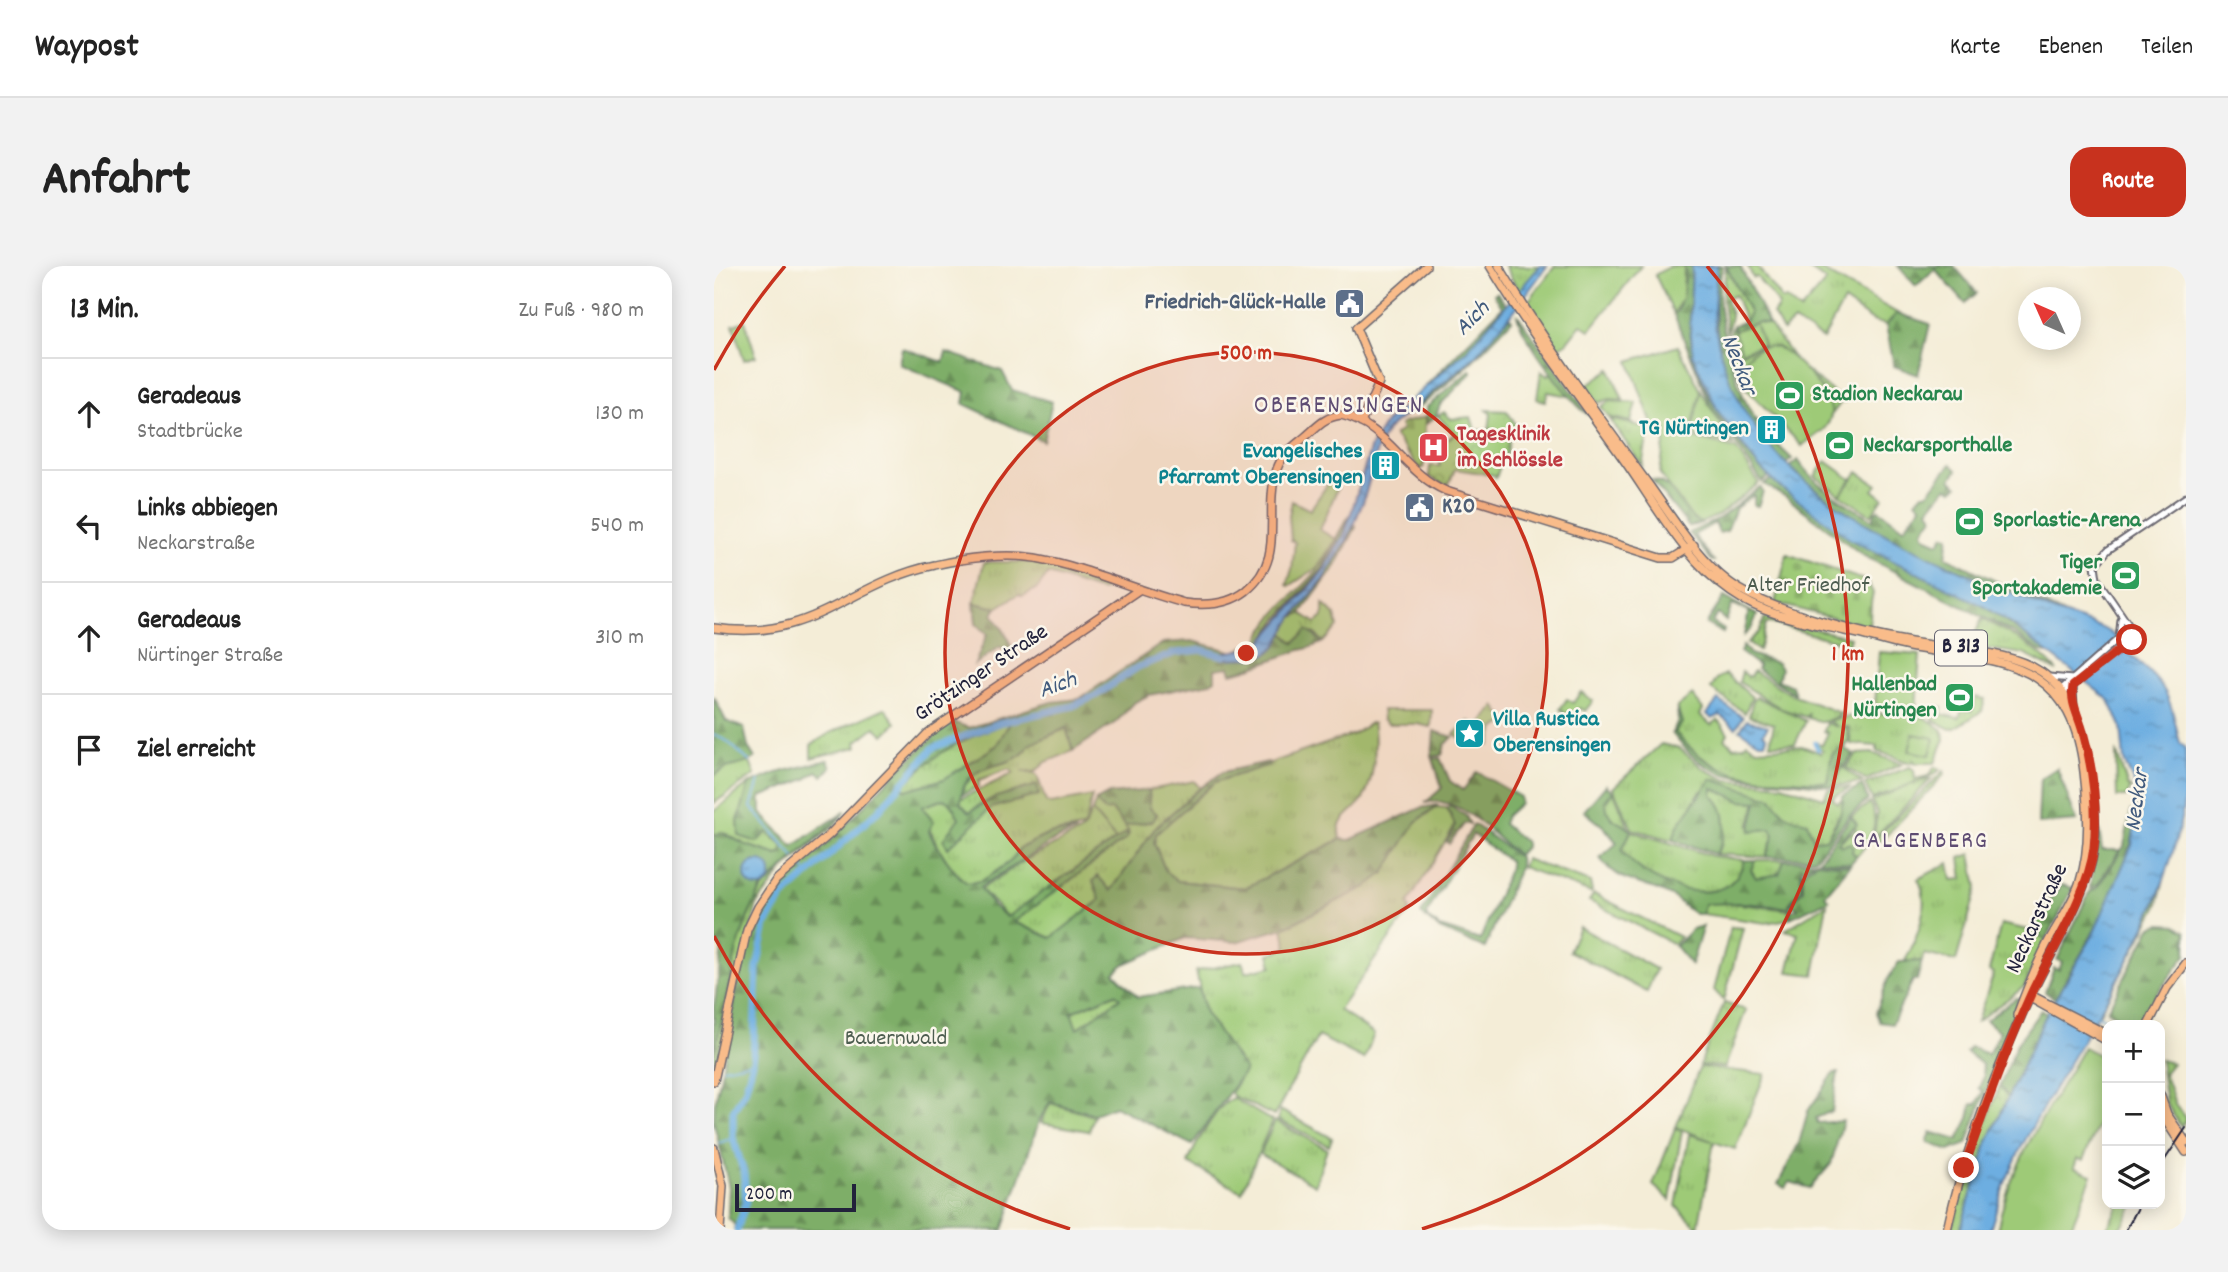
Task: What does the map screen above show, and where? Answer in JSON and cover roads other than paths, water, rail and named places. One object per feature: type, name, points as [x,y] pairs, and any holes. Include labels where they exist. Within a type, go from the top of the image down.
[{"type":"main road","points":[[1361,423],[1379,383],[1356,330],[1426,266]]},
{"type":"main road","name":"B 313","points":[[1490,266],[1719,584],[1762,609],[1907,647],[2003,662],[2033,675],[2060,694]]},
{"type":"main road","name":"B 313","points":[[1499,266],[1508,289]]},
{"type":"main road","points":[[714,628],[753,632],[791,626],[900,575],[955,561],[1036,558],[1194,604],[1218,604],[1245,592],[1264,572],[1272,552],[1275,480],[1282,459],[1327,418],[1341,415],[1377,432],[1419,475],[1446,491],[1652,556],[1673,558],[1691,547]]},
{"type":"main road","name":"B 313","points":[[1691,547],[1728,581],[1765,603],[1896,639],[2010,657],[2028,663],[2049,677],[2060,694]]},
{"type":"main road","name":"Grötzinger Straße","points":[[714,1081],[742,947],[758,907],[784,872],[829,835],[909,749],[939,724],[1140,589]]},
{"type":"main road","name":"Neckarstraße","points":[[2028,995],[2080,881],[2091,826],[2081,746],[2073,714],[2060,694]]},
{"type":"main road","name":"Neckarstraße","points":[[2028,995],[2041,973],[2057,931]]},
{"type":"main road","points":[[2151,1020],[2167,988],[2186,963]]},
{"type":"main road","name":"B 313","points":[[2039,1000],[2037,986],[2041,973]]},
{"type":"main road","points":[[2028,995],[2102,1032]]},
{"type":"main road","points":[[2010,1042],[2028,995]]},
{"type":"main road","points":[[1947,1230],[1958,1188],[2028,995]]},
{"type":"main road","points":[[2021,1014],[2039,1000]]},
{"type":"main road","points":[[2039,1000],[2102,1038]]},
{"type":"main road","points":[[2165,1108],[2186,1142]]},
{"type":"main road","points":[[2165,1120],[2186,1152]]},
{"type":"main road","points":[[714,1148],[723,1186],[720,1230]]},
{"type":"street","points":[[2060,694],[2122,641],[2132,640],[2134,635],[2125,628],[2097,579],[2095,568],[2108,550],[2186,497]]},
{"type":"street","points":[[2122,641],[2125,628]]},
{"type":"street","points":[[2049,677],[2074,683]]},
{"type":"street","points":[[2073,714],[2074,683]]},
{"type":"water","points":[[1540,266],[1547,266],[1514,311],[1475,356],[1387,430],[1377,450],[1364,500],[1347,540],[1276,646],[1267,654],[1250,658],[1225,659],[1216,654],[1257,647],[1323,572],[1345,533],[1371,446],[1385,423],[1467,350]]},
{"type":"water","points":[[1692,266],[1717,266],[1714,307],[1716,331],[1733,387],[1760,434],[1797,474],[1840,508],[1889,536],[2043,607],[2095,625],[2112,634],[2164,690],[2180,742],[2185,749],[2185,796],[2175,844],[2160,891],[2117,980],[2019,1152],[2004,1185],[1990,1230],[1960,1230],[1988,1141],[2047,1013],[2092,937],[2132,845],[2139,795],[2124,761],[2121,726],[2109,700],[2014,626],[1982,605],[1851,540],[1780,487],[1758,466],[1718,411],[1693,356],[1690,322]]},
{"type":"water","points":[[1718,700],[1743,717],[1736,728],[1720,715],[1712,719],[1707,714]]},
{"type":"water","points":[[1747,720],[1768,726],[1763,733],[1767,737],[1765,742],[1759,742],[1740,730]]},
{"type":"water","points":[[758,861],[767,865],[771,874],[767,883],[758,887],[749,883],[745,874],[749,865]]},
{"type":"waterway","name":"Aich","points":[[737,1230],[746,1202],[744,1173],[733,1138],[733,1111],[745,1091],[753,1062],[757,968],[766,924],[783,897],[879,810],[933,748],[999,723],[1073,706],[1095,696],[1138,667],[1175,653],[1202,650],[1224,656]]},
{"type":"waterway","points":[[714,735],[727,741],[750,762]]},
{"type":"waterway","points":[[1471,744],[1479,738]]},
{"type":"waterway","points":[[1815,743],[1818,749]]},
{"type":"waterway","points":[[759,781],[751,807],[794,857]]},
{"type":"waterway","name":"Aich","points":[[802,866],[809,877]]},
{"type":"waterway","points":[[777,891],[783,897]]},
{"type":"waterway","points":[[2098,1015],[2107,1020]]},
{"type":"waterway","points":[[723,1068],[753,1062]]},
{"type":"waterway","points":[[719,1143],[733,1138]]},
{"type":"railway","points":[[2165,1160],[2186,1128]]},
{"type":"railway","points":[[2126,1230],[2137,1209]]},
{"type":"place","name":"Friedrich-Glück-Halle","points":[[1349,303]]},
{"type":"place","name":"Stadion Neckarau","points":[[1789,395]]},
{"type":"place","name":"TG Nürtingen","points":[[1772,429]]},
{"type":"place","name":"Neckarsporthalle","points":[[1840,446]]},
{"type":"place","name":"Tagesklinik im Schlössle","points":[[1434,448]]},
{"type":"place","name":"Evangelisches Pfarramt Oberensingen","points":[[1386,465]]},
{"type":"place","name":"K20","points":[[1419,507]]},
{"type":"place","name":"Sporlastic-Arena","points":[[1970,521]]},
{"type":"place","name":"Tiger Sportakademie","points":[[2125,576]]},
{"type":"place","name":"Hallenbad Nürtingen","points":[[1960,698]]},
{"type":"place","name":"Villa Rustica Oberensingen","points":[[1470,733]]},
{"type":"district","name":"OBERENSINGEN","points":[[1339,406]]},
{"type":"district","name":"GALGENBERG","points":[[1921,842]]},
{"type":"water label","name":"Neckar","points":[[1738,365]]},
{"type":"water label","name":"Neckar","points":[[2138,800]]},
{"type":"park label","name":"Alter Friedhof","points":[[1808,586]]},
{"type":"park label","name":"Bauernwald","points":[[896,1039]]}]
